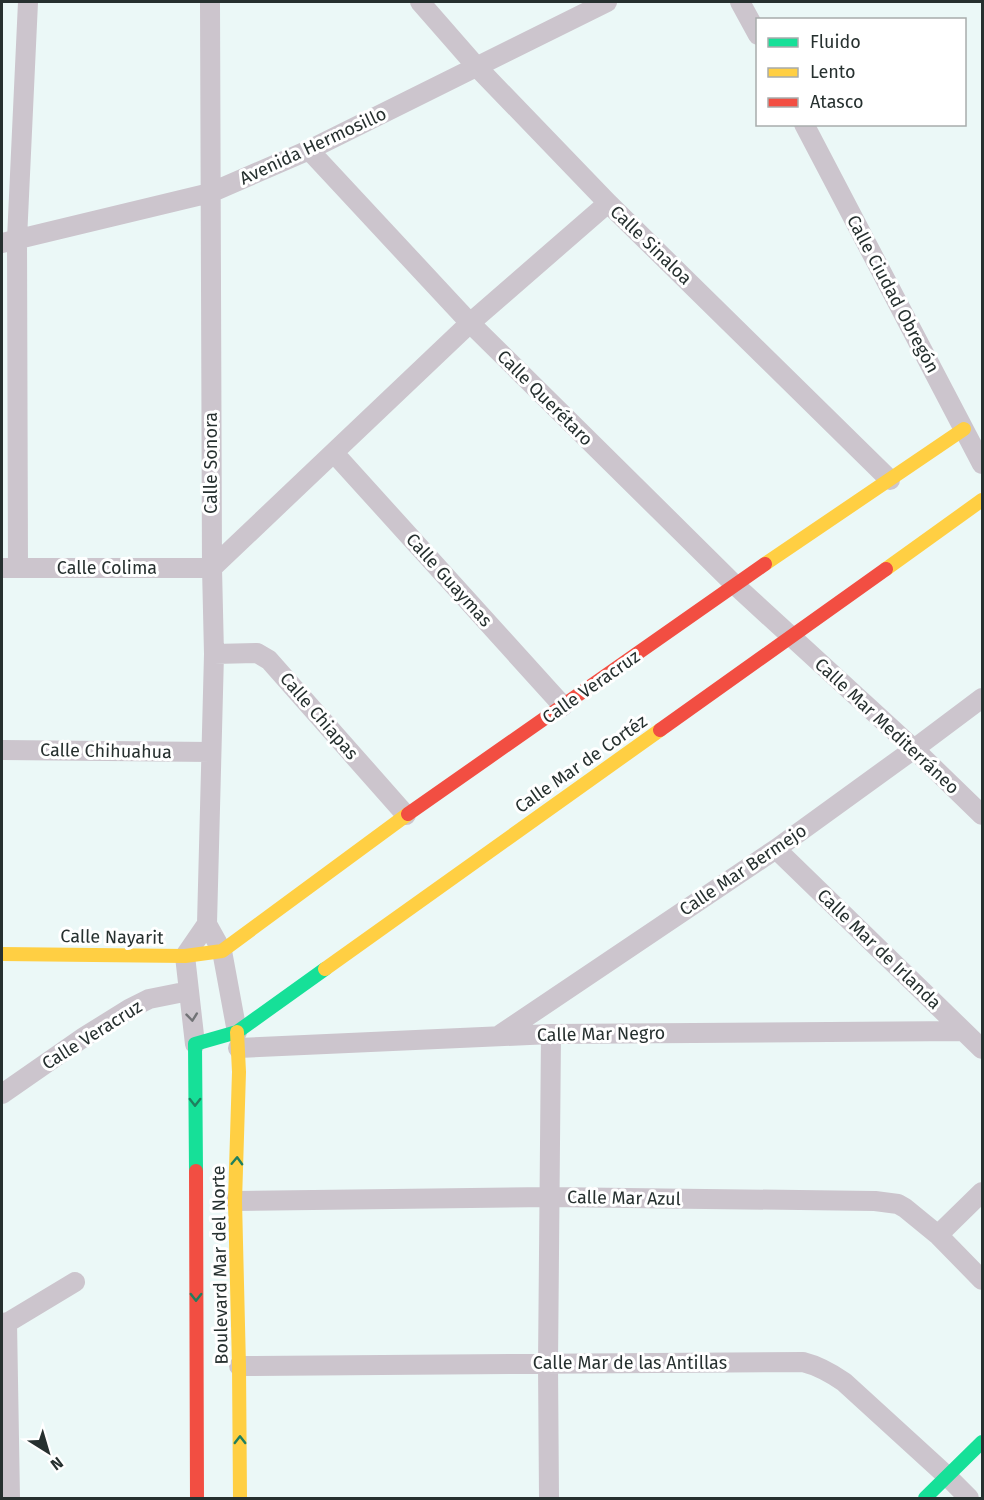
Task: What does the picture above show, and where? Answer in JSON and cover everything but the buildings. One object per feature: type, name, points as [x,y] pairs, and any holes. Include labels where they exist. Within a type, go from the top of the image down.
[{"type":"street","points":[[10,568],[9,241],[28,2]]},
{"type":"street","name":"Calle Sonora","points":[[207,924],[213,654],[210,2]]},
{"type":"street","name":"Calle Sinaloa","points":[[420,2],[476,66],[608,203],[890,480]]},
{"type":"street","name":"Avenida Hermosillo","points":[[9,241],[210,194],[309,150],[607,2]]},
{"type":"street","points":[[740,2],[756,31]]},
{"type":"street","name":"Calle Ciudad Obregón","points":[[805,126],[982,464]]},
{"type":"street","name":"Calle Querétaro","points":[[309,150],[470,323],[735,585],[791,637]]},
{"type":"street","points":[[212,568],[470,323],[608,203]]},
{"type":"street","name":"Calle Veracruz","points":[[222,951],[406,816],[735,585],[964,429]]},
{"type":"street","name":"Calle Guaymas","points":[[334,453],[564,706]]},
{"type":"street","name":"Calle Mar de Cortéz","points":[[195,1044],[237,1040],[982,500]]},
{"type":"street","name":"Calle Colima","points":[[10,568],[212,568]]},
{"type":"street","name":"Calle Mar Mediterráneo","points":[[791,637],[914,749],[982,815]]},
{"type":"street","name":"Calle Chiapas","points":[[213,654],[257,653],[269,660],[406,816]]},
{"type":"street","name":"Calle Mar Bermejo","points":[[498,1036],[776,849],[982,698]]},
{"type":"street","name":"Calle Chihuahua","points":[[2,750],[211,752]]},
{"type":"street","name":"Calle Mar de Irlanda","points":[[776,849],[982,1049]]},
{"type":"street","points":[[195,1044],[185,956],[207,924],[222,951],[237,1040]]},
{"type":"street","name":"Calle Nayarit","points":[[2,954],[185,956],[222,951]]},
{"type":"street","name":"Calle Veracruz","points":[[2,1094],[84,1036],[129,1009],[149,999],[189,991]]},
{"type":"street","name":"Calle Mar Negro","points":[[237,1040],[551,1034],[963,1031]]},
{"type":"street","points":[[549,1498],[548,1197],[551,1034]]},
{"type":"street","name":"Boulevard Mar del Norte","points":[[237,1040],[240,1072],[235,1201],[240,1498]]},
{"type":"street","name":"Boulevard Mar del Norte","points":[[195,1044],[197,1498]]},
{"type":"street","points":[[938,1235],[982,1192]]},
{"type":"street","name":"Calle Mar Azul","points":[[235,1201],[548,1197],[874,1201],[898,1204],[905,1208],[938,1235],[982,1280]]},
{"type":"street","points":[[10,1498],[5,1453],[4,1324],[75,1282]]},
{"type":"street","name":"Calle Mar de las Antillas","points":[[239,1366],[803,1362],[815,1365],[844,1382],[969,1498]]},
{"type":"street","points":[[925,1498],[982,1442]]},
{"type":"traffic: fast","points":[[196,1171],[195,1044],[237,1032],[325,969]]},
{"type":"traffic: fast","points":[[925,1498],[982,1442]]},
{"type":"traffic: slow","points":[[765,564],[964,429]]},
{"type":"traffic: slow","points":[[886,569],[982,500]]},
{"type":"traffic: slow","points":[[325,969],[660,730]]},
{"type":"traffic: slow","points":[[2,954],[185,956],[222,951],[408,814]]},
{"type":"traffic: slow","points":[[237,1032],[239,1072],[235,1201],[240,1498]]},
{"type":"traffic: jam","points":[[408,814],[765,564]]},
{"type":"traffic: jam","points":[[660,730],[886,569]]},
{"type":"traffic: jam","points":[[196,1171],[197,1498]]}]
